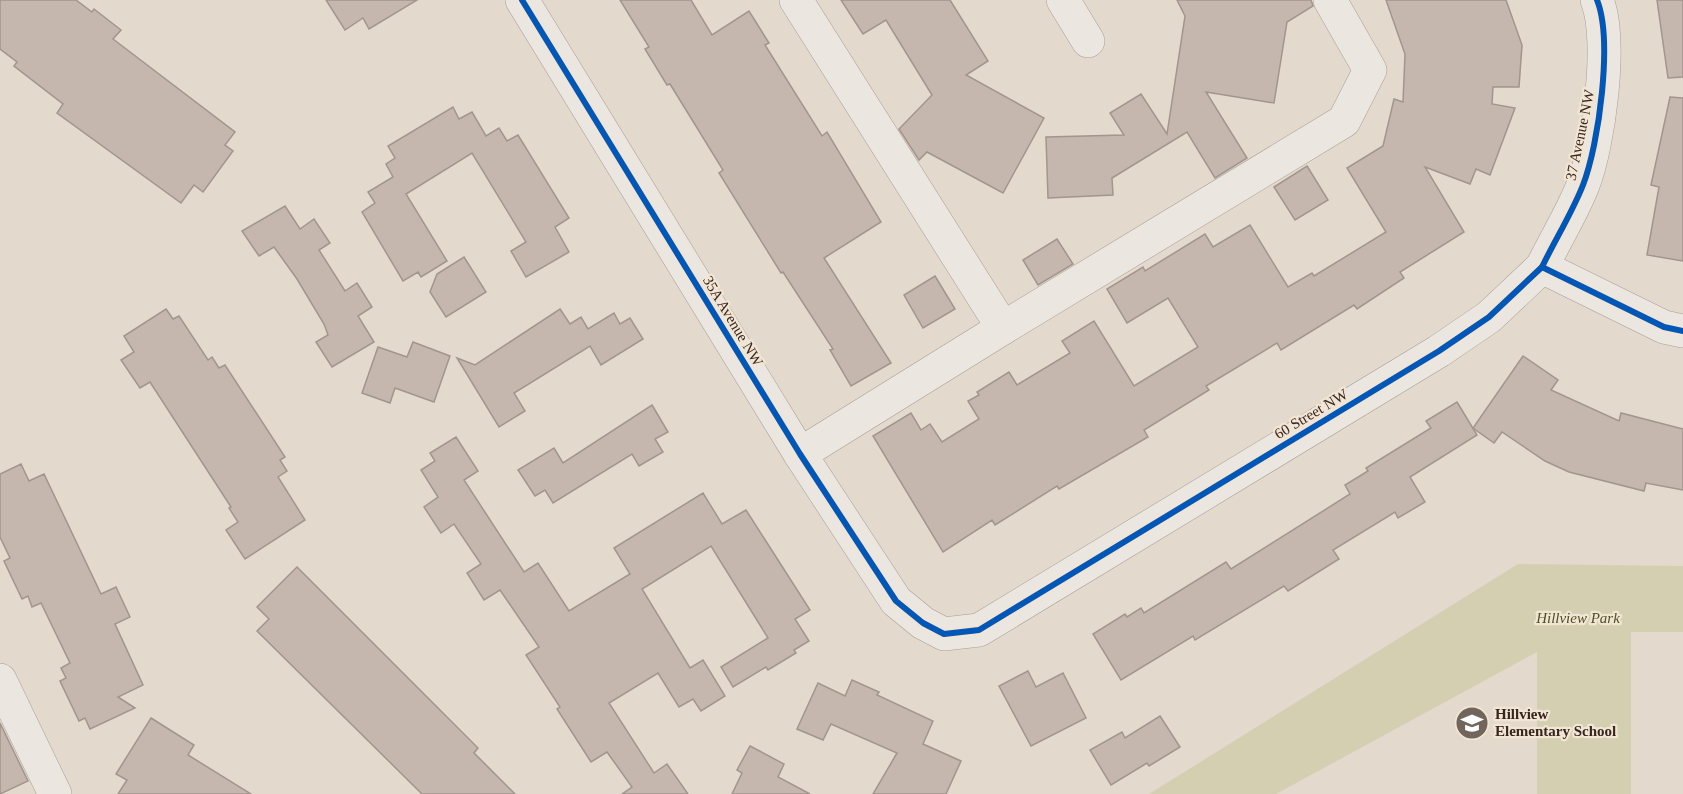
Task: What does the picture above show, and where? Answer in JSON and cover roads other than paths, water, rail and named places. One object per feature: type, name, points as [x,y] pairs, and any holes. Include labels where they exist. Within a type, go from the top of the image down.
[{"type":"street","name":"35A Avenue NW","points":[[522,0],[800,454],[896,601],[923,623],[944,634]]},
{"type":"street","points":[[796,0],[1003,328]]},
{"type":"street","points":[[1063,0],[1088,41]]},
{"type":"street","points":[[800,454],[1003,328],[1344,122],[1370,70],[1330,0]]},
{"type":"street","name":"37 Avenue NW","points":[[1542,267],[1584,184],[1602,100],[1603,16],[1597,0]]},
{"type":"street","points":[[1542,267],[1664,327],[1683,331]]},
{"type":"street","name":"60 Street NW","points":[[944,634],[979,630],[1439,351],[1489,317],[1542,267]]},
{"type":"street","points":[[0,680],[55,794]]},
{"type":"place","name":"Hillview Elementary School","points":[[1472,723]]},
{"type":"park label","name":"Hillview Park","points":[[1578,618]]}]
